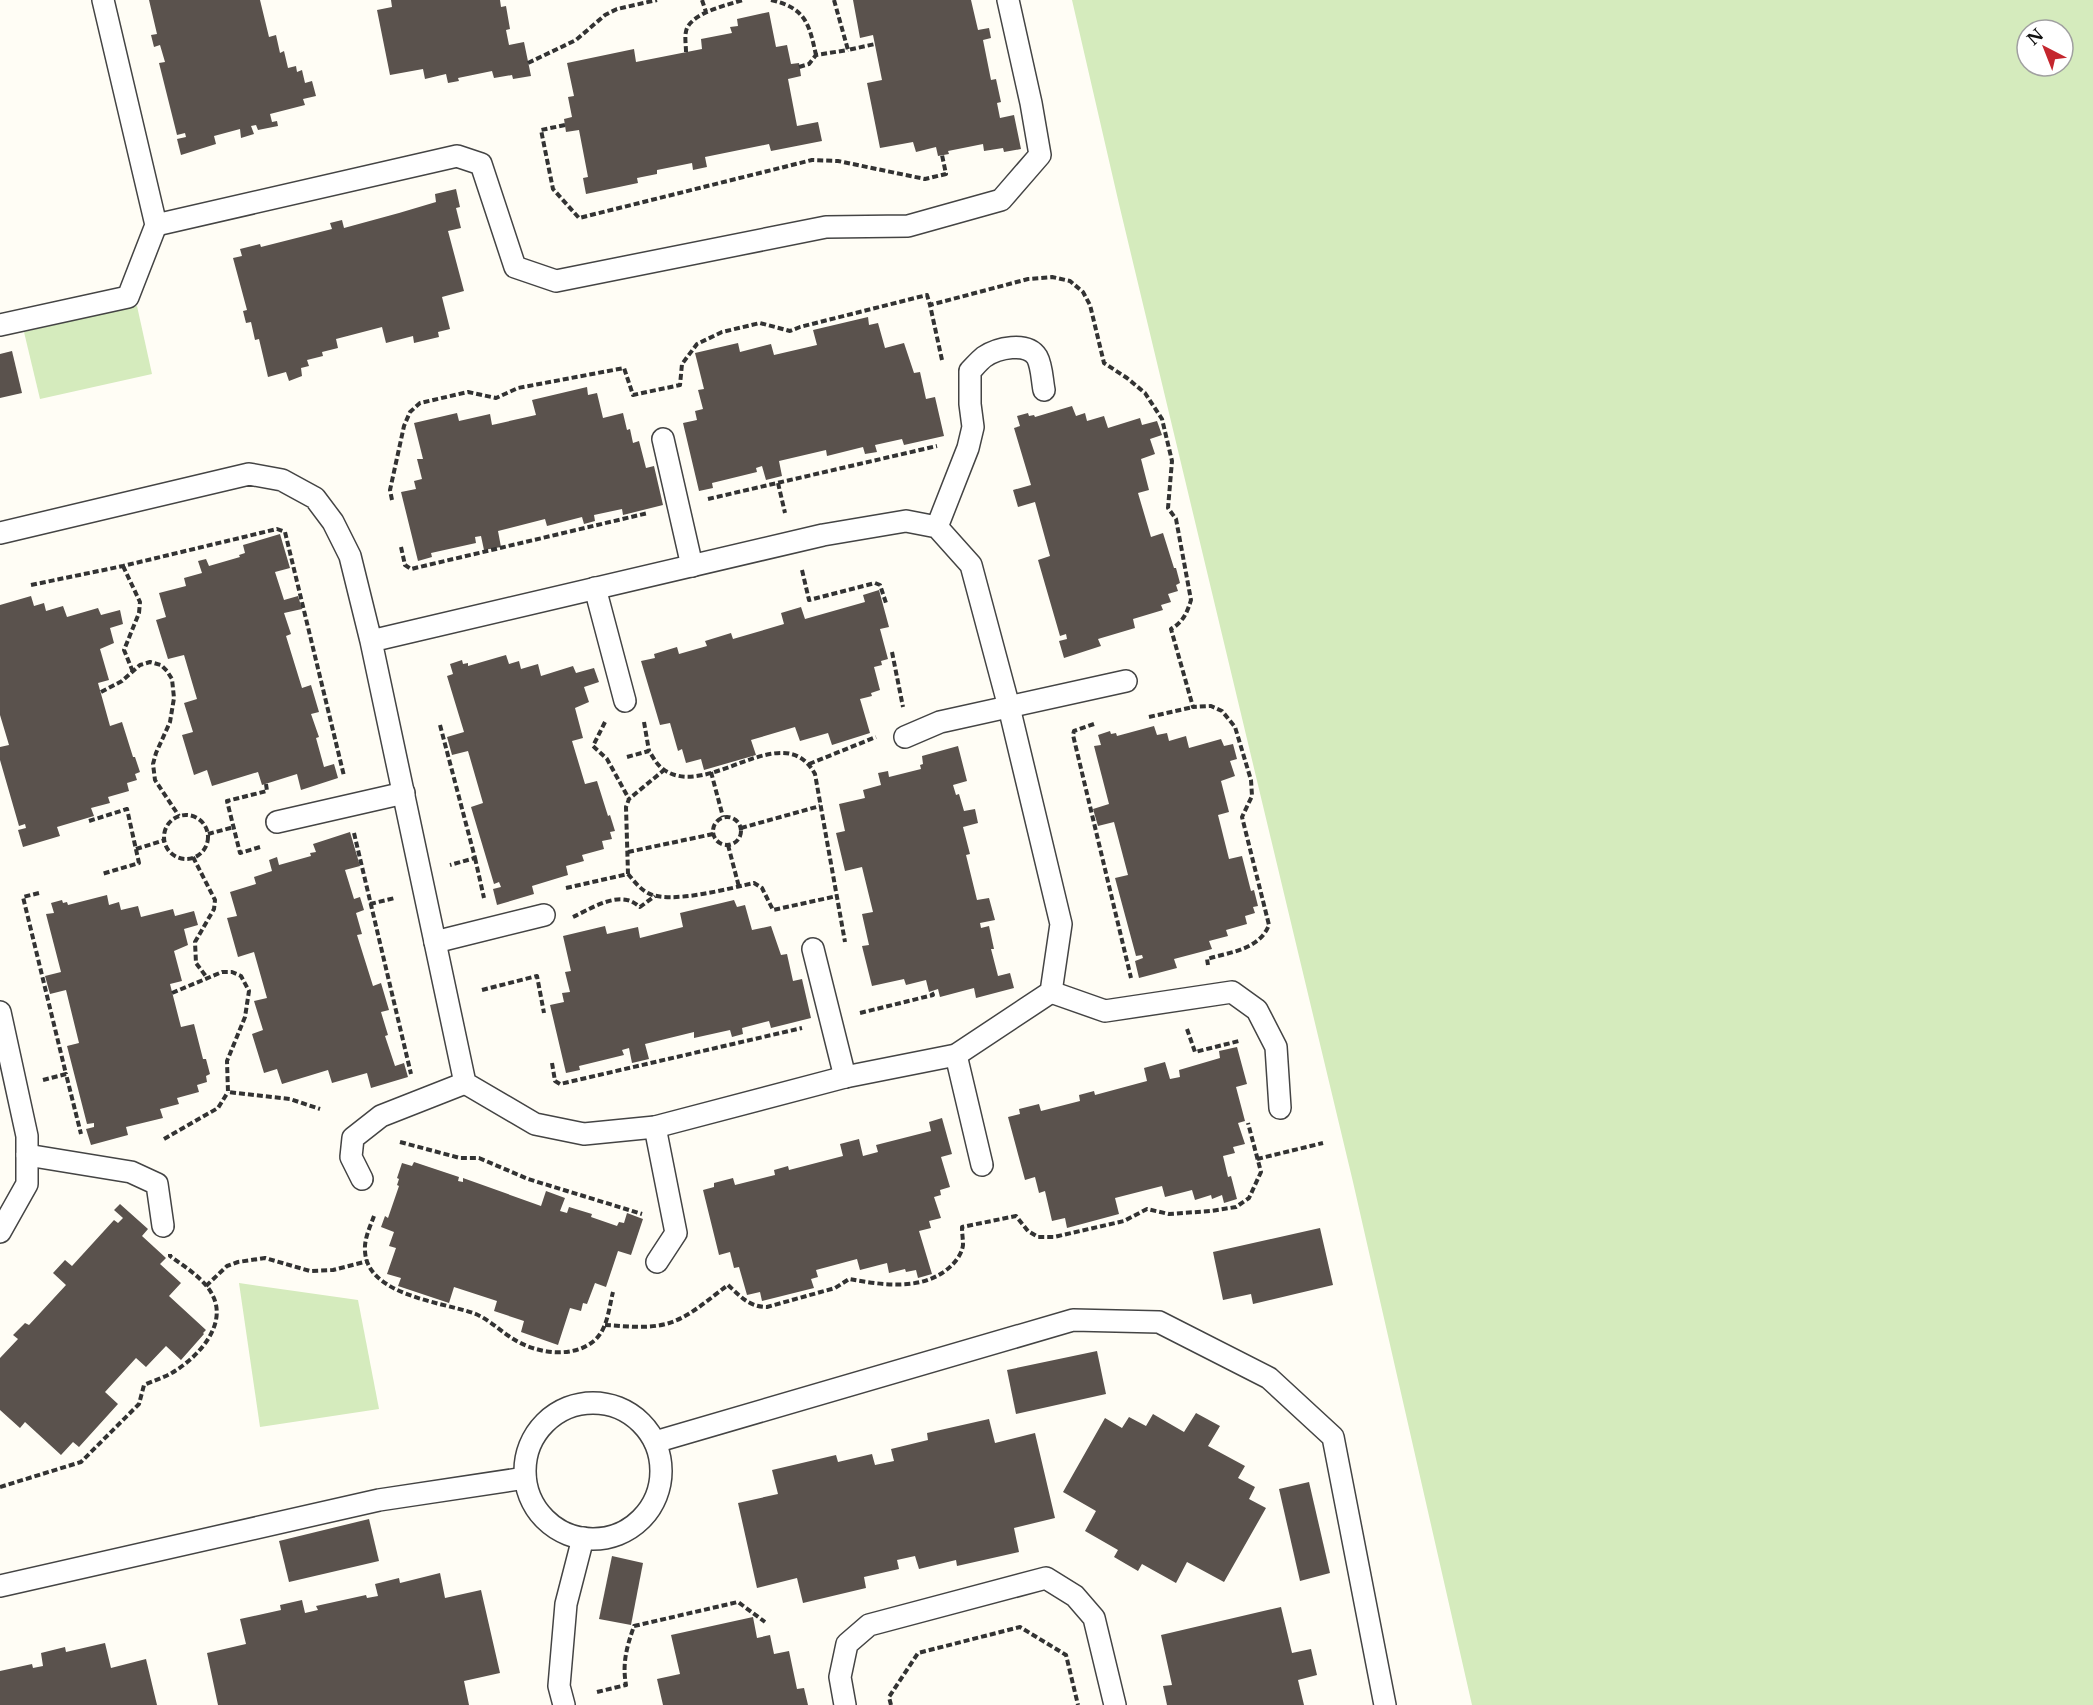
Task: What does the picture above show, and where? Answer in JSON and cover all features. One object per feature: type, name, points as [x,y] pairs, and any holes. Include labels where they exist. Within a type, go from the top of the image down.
[{"type":"lane","points":[[0,325],[128,297],[156,225],[103,0]]},
{"type":"lane","points":[[156,225],[457,156],[482,164],[515,267],[556,281],[826,227],[908,226],[1001,200],[1040,155],[1008,0]]},
{"type":"lane","points":[[937,527],[968,448],[973,427],[970,371],[984,357],[994,353],[1015,347],[1030,349],[1037,358],[1044,390]]},
{"type":"lane","points":[[663,439],[692,566]]},
{"type":"lane","points":[[0,532],[249,474],[282,480],[315,498],[333,522],[350,556],[372,641],[465,1083],[536,1124],[584,1134],[655,1127],[845,1077],[956,1055],[1051,992],[1061,924],[1010,707],[971,565],[937,527],[906,520],[823,535],[372,641]]},
{"type":"lane","points":[[595,588],[625,701]]},
{"type":"lane","points":[[905,737],[940,722],[1126,681]]},
{"type":"lane","points":[[277,822],[404,793]]},
{"type":"lane","points":[[435,942],[544,915]]},
{"type":"lane","points":[[813,949],[845,1077]]},
{"type":"lane","points":[[1051,992],[1106,1011],[1232,992],[1257,1010],[1276,1047],[1280,1108]]},
{"type":"lane","points":[[0,1012],[27,1136],[27,1184],[0,1232]]},
{"type":"lane","points":[[956,1055],[982,1164]]},
{"type":"lane","points":[[362,1179],[351,1157],[353,1138],[381,1116],[465,1083]]},
{"type":"lane","points":[[655,1127],[676,1233],[657,1262]]},
{"type":"lane","points":[[27,1155],[131,1172],[157,1184],[163,1226]]},
{"type":"lane","points":[[655,1442],[1073,1320],[1159,1322],[1269,1378],[1333,1437],[1385,1705]]},
{"type":"lane","points":[[585,1403],[606,1404],[626,1411],[643,1424],[655,1442],[660,1462],[660,1482],[653,1502],[640,1519],[623,1531],[604,1538],[583,1538],[561,1532],[543,1518],[531,1500],[525,1478],[526,1457],[534,1437],[547,1420],[565,1408],[585,1403]]},
{"type":"lane","points":[[0,1586],[379,1500],[525,1478]]},
{"type":"lane","points":[[564,1705],[559,1686],[566,1604],[583,1538]]},
{"type":"lane","points":[[846,1705],[840,1677],[847,1644],[869,1625],[1046,1578],[1075,1596],[1094,1618],[1115,1705]]},
{"type":"path","points":[[528,63],[576,40],[604,15],[617,9],[657,0]]},
{"type":"path","points":[[702,0],[706,12]]},
{"type":"path","points":[[686,52],[685,36],[688,26],[706,12],[743,0]]},
{"type":"path","points":[[771,0],[794,10],[809,24],[816,55]]},
{"type":"path","points":[[834,0],[848,50]]},
{"type":"path","points":[[799,67],[809,64],[816,55],[875,44]]},
{"type":"path","points":[[565,125],[541,130],[554,189],[579,218],[812,160],[838,161],[925,179],[946,174],[942,155]]},
{"type":"path","points":[[930,305],[1028,279],[1052,277],[1070,281],[1083,292],[1090,305],[1104,363],[1145,393],[1162,419],[1172,461],[1168,508],[1176,519],[1191,600],[1188,613],[1172,629],[1192,707]]},
{"type":"path","points":[[392,500],[390,490],[404,426],[410,412],[420,403],[468,392],[496,398],[518,388],[624,368],[633,395],[680,385],[682,364],[689,353],[697,344],[723,332],[760,322],[790,331],[927,295],[943,362]]},
{"type":"path","points":[[701,501],[948,443]]},
{"type":"path","points":[[778,483],[785,513]]},
{"type":"path","points":[[401,547],[405,565],[411,569],[659,510]]},
{"type":"path","points":[[31,585],[123,566],[277,529],[285,532],[345,781]]},
{"type":"path","points":[[123,566],[140,602],[139,613],[124,650],[133,672]]},
{"type":"path","points":[[802,569],[809,600],[875,583],[880,585],[886,603]]},
{"type":"path","points":[[892,652],[903,707],[898,716]]},
{"type":"path","points":[[101,692],[122,681],[140,665],[150,662],[161,665],[167,671],[171,679],[174,698],[170,722],[153,764],[155,780],[179,816]]},
{"type":"path","points":[[1149,717],[1192,707],[1211,706],[1222,711],[1235,727],[1251,780],[1252,796],[1242,817],[1269,925],[1265,936],[1256,944],[1207,959],[1208,966]]},
{"type":"path","points":[[650,716],[643,718],[649,751],[664,770],[677,776],[696,776],[779,752],[800,756],[809,764],[815,774],[845,943]]},
{"type":"path","points":[[606,720],[592,746],[607,759],[629,799]]},
{"type":"path","points":[[1094,724],[1078,728],[1073,735],[1133,987]]},
{"type":"path","points":[[441,725],[485,900]]},
{"type":"path","points":[[809,764],[874,738],[880,733]]},
{"type":"path","points":[[627,757],[649,751]]},
{"type":"path","points":[[664,770],[629,799],[626,807],[628,874],[649,894],[681,897],[754,884],[762,888],[772,910],[837,896]]},
{"type":"path","points":[[711,772],[723,818]]},
{"type":"path","points":[[262,846],[240,852],[227,801],[267,791],[266,784]]},
{"type":"path","points":[[741,828],[820,806]]},
{"type":"path","points":[[89,821],[127,809],[139,863],[102,874]]},
{"type":"path","points":[[179,816],[198,818],[208,834],[205,848],[186,859],[172,853],[165,840],[168,826],[179,816]]},
{"type":"path","points":[[723,818],[736,820],[741,828],[739,837],[728,845],[718,842],[714,834],[716,822],[723,818]]},
{"type":"path","points":[[352,822],[412,1078]]},
{"type":"path","points":[[208,834],[234,827]]},
{"type":"path","points":[[628,852],[714,834]]},
{"type":"path","points":[[136,849],[165,840]]},
{"type":"path","points":[[728,845],[739,887]]},
{"type":"path","points":[[193,857],[215,900],[214,909],[195,942],[196,963],[208,979]]},
{"type":"path","points":[[450,866],[475,858]]},
{"type":"path","points":[[566,888],[628,874]]},
{"type":"path","points":[[39,893],[23,897],[84,1144]]},
{"type":"path","points":[[370,904],[404,896]]},
{"type":"path","points":[[569,918],[605,903],[622,900],[630,900],[640,907],[656,896]]},
{"type":"path","points":[[164,1139],[218,1108],[228,1092],[227,1060],[245,1017],[249,991],[241,976],[232,972],[222,972],[172,993]]},
{"type":"path","points":[[482,990],[537,976],[544,1013]]},
{"type":"path","points":[[857,1014],[933,995],[931,991]]},
{"type":"path","points":[[1185,1022],[1195,1052],[1246,1039]]},
{"type":"path","points":[[552,1063],[555,1082],[560,1084],[809,1026]]},
{"type":"path","points":[[37,1082],[66,1074]]},
{"type":"path","points":[[228,1092],[290,1099],[320,1109]]},
{"type":"path","points":[[605,1325],[638,1327],[667,1324],[693,1311],[729,1285],[742,1299],[756,1307],[766,1307],[835,1288],[849,1279],[879,1285],[906,1285],[935,1277],[957,1260],[963,1246],[962,1227],[1005,1218],[1016,1216],[1028,1231],[1038,1237],[1054,1237],[1124,1221],[1147,1209],[1169,1214],[1236,1207],[1249,1198],[1261,1172],[1248,1123]]},
{"type":"path","points":[[398,1142],[460,1158],[479,1158],[528,1179],[643,1214],[645,1220]]},
{"type":"path","points":[[1257,1159],[1323,1143]]},
{"type":"path","points":[[375,1216],[367,1234],[364,1252],[369,1267],[393,1289],[475,1314],[517,1341],[545,1352],[558,1354],[584,1347],[597,1339],[605,1325],[613,1292]]},
{"type":"path","points":[[0,1487],[81,1462],[138,1404],[144,1385],[171,1374],[201,1349],[211,1337],[217,1315],[214,1298],[206,1286],[170,1256],[175,1247]]},
{"type":"path","points":[[206,1286],[227,1266],[238,1262],[265,1258],[310,1271],[333,1270],[368,1261]]},
{"type":"path","points":[[597,1692],[626,1684],[623,1671],[634,1626],[738,1602],[765,1622]]},
{"type":"path","points":[[891,1705],[889,1696],[918,1653],[1020,1627],[1066,1655],[1078,1705]]},
{"type":"green space","points":[[1072,0],[2093,0],[2093,1705],[1472,1705],[1353,1182]]},
{"type":"green space","points":[[137,306],[152,374],[40,399],[24,332]]},
{"type":"green space","points":[[239,1283],[358,1300],[379,1409],[260,1427]]},
{"type":"building","points":[[149,0],[260,0],[269,37],[276,35],[280,53],[284,51],[288,68],[296,66],[297,72],[302,70],[305,83],[312,81],[316,96],[303,99],[305,105],[270,114],[272,122],[277,121],[278,126],[258,130],[256,125],[251,126],[254,134],[241,138],[240,129],[214,136],[216,144],[181,155],[177,139],[186,137],[185,133],[177,135],[159,63],[165,62],[160,45],[154,47],[151,35],[157,34]]},
{"type":"building","points":[[391,0],[500,0],[501,7],[506,6],[510,29],[506,30],[509,45],[524,42],[531,76],[513,79],[512,75],[494,78],[492,71],[458,78],[459,81],[448,83],[446,74],[425,79],[423,69],[390,75],[377,10],[392,7]]},
{"type":"building","points":[[853,0],[971,0],[978,30],[989,28],[991,38],[983,40],[991,80],[996,79],[1001,102],[997,103],[1000,118],[1014,115],[1021,149],[1004,152],[1003,148],[984,151],[983,144],[948,151],[949,154],[938,156],[936,147],[916,152],[913,142],[880,148],[867,83],[882,80],[873,35],[860,38]]},
{"type":"building","points":[[769,12],[776,47],[787,45],[791,64],[799,63],[801,76],[788,79],[797,126],[818,122],[822,141],[771,151],[769,144],[705,157],[707,167],[693,170],[692,163],[657,170],[657,174],[637,178],[638,183],[586,194],[583,178],[588,177],[579,130],[566,132],[564,119],[572,117],[568,97],[574,96],[567,63],[634,49],[636,62],[702,49],[701,39],[732,33],[730,27],[738,26],[737,19]]},
{"type":"building","points":[[456,189],[460,207],[456,208],[461,228],[448,231],[464,291],[442,297],[450,329],[438,332],[439,337],[414,343],[413,336],[386,343],[382,327],[336,339],[338,348],[322,352],[323,356],[307,360],[309,366],[301,368],[302,376],[289,381],[286,372],[268,377],[259,339],[255,340],[251,322],[246,323],[243,311],[247,310],[233,258],[242,256],[240,249],[260,244],[261,247],[332,229],[330,223],[342,220],[344,228],[399,213],[436,202],[435,194]]},
{"type":"building","points":[[868,317],[869,325],[878,323],[885,348],[904,343],[914,373],[920,372],[926,399],[935,397],[944,436],[904,445],[902,439],[875,445],[877,452],[865,454],[863,447],[827,456],[826,450],[779,461],[782,476],[766,480],[762,466],[756,468],[757,472],[712,483],[713,488],[699,491],[683,423],[697,420],[695,411],[703,409],[698,390],[704,389],[695,353],[738,343],[740,352],[771,344],[774,355],[817,345],[813,330]]},
{"type":"building","points":[[12,351],[22,393],[0,398],[0,354]]},
{"type":"building","points":[[587,387],[588,395],[597,393],[603,418],[623,413],[633,443],[639,441],[646,468],[654,466],[663,505],[623,515],[622,509],[594,515],[595,521],[584,524],[582,517],[547,526],[545,519],[498,531],[501,547],[484,550],[481,536],[475,537],[476,543],[431,553],[432,557],[418,561],[401,492],[416,489],[414,481],[422,479],[417,459],[423,459],[414,423],[457,413],[459,421],[490,414],[492,425],[536,415],[532,400]]},
{"type":"building","points":[[1072,406],[1076,416],[1085,413],[1087,421],[1104,416],[1108,428],[1140,418],[1142,425],[1157,421],[1162,435],[1150,439],[1155,454],[1141,459],[1149,490],[1138,493],[1151,537],[1163,533],[1180,583],[1176,585],[1178,591],[1168,594],[1171,602],[1161,605],[1163,610],[1133,619],[1135,628],[1098,639],[1101,646],[1064,658],[1059,641],[1067,639],[1066,634],[1060,636],[1038,560],[1050,556],[1035,502],[1018,507],[1013,490],[1031,485],[1014,428],[1020,426],[1017,416],[1028,413],[1029,416],[1034,415],[1035,417]]},
{"type":"building","points":[[280,534],[290,568],[275,572],[284,600],[298,596],[302,609],[284,613],[291,634],[286,636],[302,688],[311,685],[319,712],[311,714],[319,737],[316,738],[324,767],[334,764],[338,778],[301,790],[297,774],[262,785],[258,772],[212,786],[207,770],[194,775],[182,735],[193,732],[184,703],[197,699],[184,655],[168,659],[156,620],[166,617],[159,593],[186,586],[184,578],[202,573],[198,561],[206,559],[209,566],[240,557],[239,555],[245,553],[243,545]]},
{"type":"building","points":[[879,590],[889,627],[880,629],[888,659],[881,661],[882,665],[874,667],[880,690],[871,693],[872,696],[860,699],[870,733],[832,745],[828,733],[800,741],[795,727],[751,740],[756,755],[704,770],[701,759],[686,763],[682,749],[678,751],[670,723],[660,725],[641,661],[655,658],[654,654],[677,647],[679,654],[707,646],[705,641],[731,633],[733,639],[784,624],[781,613],[801,607],[805,619],[865,602],[863,595]]},
{"type":"building","points":[[31,596],[34,606],[44,603],[46,611],[63,606],[67,617],[98,608],[101,615],[120,610],[123,624],[110,628],[114,643],[100,649],[109,680],[98,683],[110,726],[122,722],[140,772],[135,774],[137,780],[127,783],[129,791],[108,797],[110,803],[91,808],[94,816],[57,827],[60,836],[23,847],[18,830],[26,828],[25,824],[19,826],[0,760],[0,747],[9,745],[0,715],[0,605]]},
{"type":"building","points":[[506,655],[509,664],[519,661],[521,669],[538,664],[541,676],[573,666],[576,673],[594,668],[599,682],[584,687],[589,702],[575,708],[583,738],[572,741],[585,784],[597,781],[615,831],[610,832],[612,839],[602,841],[604,849],[582,855],[584,861],[566,866],[568,875],[532,886],[534,894],[497,905],[493,889],[501,887],[499,882],[494,884],[471,807],[483,803],[468,751],[452,755],[447,737],[464,732],[447,676],[453,674],[450,664],[462,660],[463,664],[468,663],[468,666]]},
{"type":"building","points":[[1154,726],[1157,735],[1167,733],[1169,741],[1186,736],[1189,748],[1221,739],[1224,746],[1233,744],[1237,759],[1230,761],[1235,776],[1221,781],[1229,812],[1218,815],[1229,859],[1242,856],[1251,891],[1254,890],[1258,906],[1253,907],[1255,913],[1245,916],[1247,924],[1226,930],[1228,936],[1209,941],[1212,949],[1174,959],[1177,968],[1139,978],[1135,961],[1143,958],[1142,955],[1136,956],[1115,878],[1128,875],[1114,822],[1098,826],[1093,809],[1109,804],[1094,746],[1101,745],[1098,735],[1110,731],[1111,734],[1116,733],[1117,736]]},
{"type":"building","points":[[958,746],[967,781],[953,785],[956,795],[959,794],[964,811],[975,809],[978,823],[963,827],[970,854],[966,855],[977,900],[989,898],[995,920],[980,923],[981,928],[989,926],[994,949],[991,949],[998,976],[1010,973],[1014,988],[976,998],[974,988],[940,997],[938,989],[929,992],[926,980],[906,985],[904,979],[872,986],[862,946],[869,945],[862,914],[873,912],[862,867],[845,871],[836,833],[845,831],[839,804],[865,798],[863,790],[881,785],[878,773],[888,771],[889,777],[921,769],[922,756]]},
{"type":"building","points":[[350,832],[360,866],[345,870],[354,899],[360,897],[364,910],[356,913],[362,934],[357,935],[373,986],[381,983],[389,1010],[381,1012],[388,1035],[385,1036],[395,1066],[404,1063],[408,1077],[371,1088],[367,1073],[332,1083],[328,1070],[282,1084],[277,1069],[264,1073],[252,1034],[263,1030],[254,1001],[267,998],[254,952],[238,957],[227,918],[237,916],[230,892],[256,884],[254,877],[272,871],[269,860],[277,857],[279,865],[311,856],[310,853],[316,852],[313,844]]},
{"type":"building","points":[[107,895],[109,905],[119,902],[121,910],[138,906],[141,917],[173,909],[175,916],[194,911],[198,925],[184,929],[188,945],[174,951],[182,981],[170,984],[181,1027],[194,1024],[203,1059],[206,1059],[210,1074],[206,1076],[207,1082],[197,1085],[199,1092],[177,1098],[179,1104],[160,1109],[163,1118],[126,1127],[128,1135],[91,1145],[86,1129],[94,1127],[94,1123],[87,1124],[67,1046],[79,1043],[66,990],[50,994],[45,976],[61,972],[46,914],[54,913],[51,903],[62,900],[68,905]]},
{"type":"building","points":[[734,900],[737,907],[745,905],[752,930],[771,926],[781,955],[787,954],[793,981],[802,979],[811,1018],[771,1028],[769,1021],[742,1028],[743,1034],[732,1037],[730,1030],[694,1038],[694,1032],[645,1044],[649,1059],[632,1063],[629,1048],[622,1050],[624,1055],[579,1066],[580,1070],[566,1073],[550,1005],[564,1002],[562,993],[570,992],[565,972],[571,971],[563,936],[605,926],[607,934],[638,927],[640,938],[683,927],[680,913]]},
{"type":"building","points":[[1237,1047],[1247,1084],[1236,1087],[1245,1121],[1238,1123],[1245,1144],[1233,1147],[1235,1153],[1223,1156],[1237,1199],[1224,1203],[1222,1195],[1212,1199],[1211,1195],[1195,1200],[1192,1190],[1165,1197],[1162,1186],[1115,1198],[1119,1214],[1067,1228],[1065,1218],[1052,1221],[1045,1191],[1039,1193],[1035,1177],[1025,1180],[1008,1117],[1020,1114],[1019,1109],[1039,1104],[1041,1111],[1080,1101],[1079,1095],[1094,1091],[1095,1095],[1147,1081],[1144,1068],[1165,1062],[1170,1079],[1180,1077],[1179,1070],[1220,1058],[1219,1051]]},
{"type":"building","points":[[942,1118],[952,1154],[941,1157],[950,1187],[940,1190],[941,1195],[934,1197],[941,1218],[929,1221],[931,1228],[919,1231],[932,1274],[918,1278],[916,1270],[906,1272],[905,1269],[889,1273],[887,1263],[860,1270],[857,1259],[816,1270],[818,1277],[811,1279],[814,1288],[762,1301],[760,1292],[747,1295],[739,1267],[734,1268],[730,1252],[719,1255],[703,1190],[714,1187],[714,1183],[733,1178],[735,1185],[775,1175],[774,1170],[788,1166],[789,1170],[843,1156],[840,1144],[859,1139],[863,1156],[878,1152],[876,1145],[931,1131],[929,1122]]},
{"type":"building","points":[[414,1162],[459,1177],[458,1181],[463,1182],[463,1178],[541,1206],[546,1191],[565,1198],[560,1211],[567,1213],[569,1207],[592,1214],[591,1217],[617,1226],[619,1222],[624,1223],[627,1213],[643,1219],[631,1255],[618,1251],[606,1287],[595,1283],[587,1304],[583,1303],[581,1311],[570,1308],[558,1345],[521,1332],[524,1321],[494,1311],[497,1301],[454,1287],[449,1303],[398,1286],[401,1278],[387,1274],[396,1248],[389,1246],[394,1232],[381,1227],[385,1216],[388,1218],[399,1186],[397,1178],[402,1163],[412,1166]]},
{"type":"building","points":[[120,1204],[148,1229],[142,1236],[166,1258],[160,1264],[181,1283],[169,1296],[206,1330],[181,1360],[166,1346],[146,1367],[136,1358],[105,1392],[118,1404],[79,1447],[73,1442],[61,1455],[25,1422],[20,1428],[0,1410],[0,1358],[18,1339],[13,1335],[25,1323],[29,1325],[66,1285],[53,1273],[65,1260],[72,1266],[114,1220],[118,1223],[123,1218],[114,1210]]},
{"type":"building","points":[[1320,1228],[1333,1285],[1253,1304],[1251,1294],[1223,1300],[1213,1252]]},
{"type":"building","points":[[1097,1351],[1106,1394],[1016,1414],[1007,1370]]},
{"type":"building","points":[[1196,1413],[1220,1426],[1208,1446],[1245,1466],[1238,1478],[1255,1487],[1249,1499],[1266,1508],[1224,1582],[1187,1562],[1176,1583],[1142,1564],[1138,1571],[1114,1557],[1118,1550],[1085,1531],[1096,1511],[1063,1492],[1105,1418],[1122,1428],[1129,1417],[1146,1426],[1153,1414],[1184,1432]]},
{"type":"building","points":[[989,1419],[995,1443],[1035,1433],[1055,1518],[1014,1528],[1019,1552],[957,1566],[956,1560],[919,1569],[915,1556],[897,1560],[899,1569],[864,1577],[866,1588],[803,1603],[797,1578],[757,1588],[738,1503],[778,1494],[772,1470],[836,1455],[838,1462],[872,1454],[875,1465],[894,1461],[891,1449],[928,1440],[927,1433]]},
{"type":"building","points":[[1309,1482],[1330,1573],[1300,1581],[1279,1489]]},
{"type":"building","points":[[369,1519],[379,1561],[289,1582],[279,1541]]},
{"type":"building","points":[[612,1556],[643,1563],[631,1625],[599,1619]]},
{"type":"building","points":[[440,1573],[445,1598],[481,1590],[500,1673],[464,1681],[469,1705],[218,1705],[207,1653],[246,1644],[240,1619],[281,1610],[280,1605],[302,1600],[305,1613],[318,1610],[316,1606],[366,1595],[367,1598],[378,1596],[375,1584],[399,1578],[400,1583]]},
{"type":"building","points":[[1281,1607],[1292,1653],[1311,1649],[1317,1675],[1298,1680],[1304,1705],[1167,1705],[1163,1686],[1172,1685],[1161,1635]]},
{"type":"building","points":[[753,1617],[757,1638],[770,1635],[774,1654],[789,1651],[797,1689],[804,1688],[808,1705],[663,1705],[657,1679],[680,1674],[671,1635]]},
{"type":"building","points":[[105,1643],[111,1668],[146,1659],[157,1705],[0,1705],[0,1671],[32,1664],[33,1668],[43,1666],[41,1653],[65,1647],[66,1652]]}]
